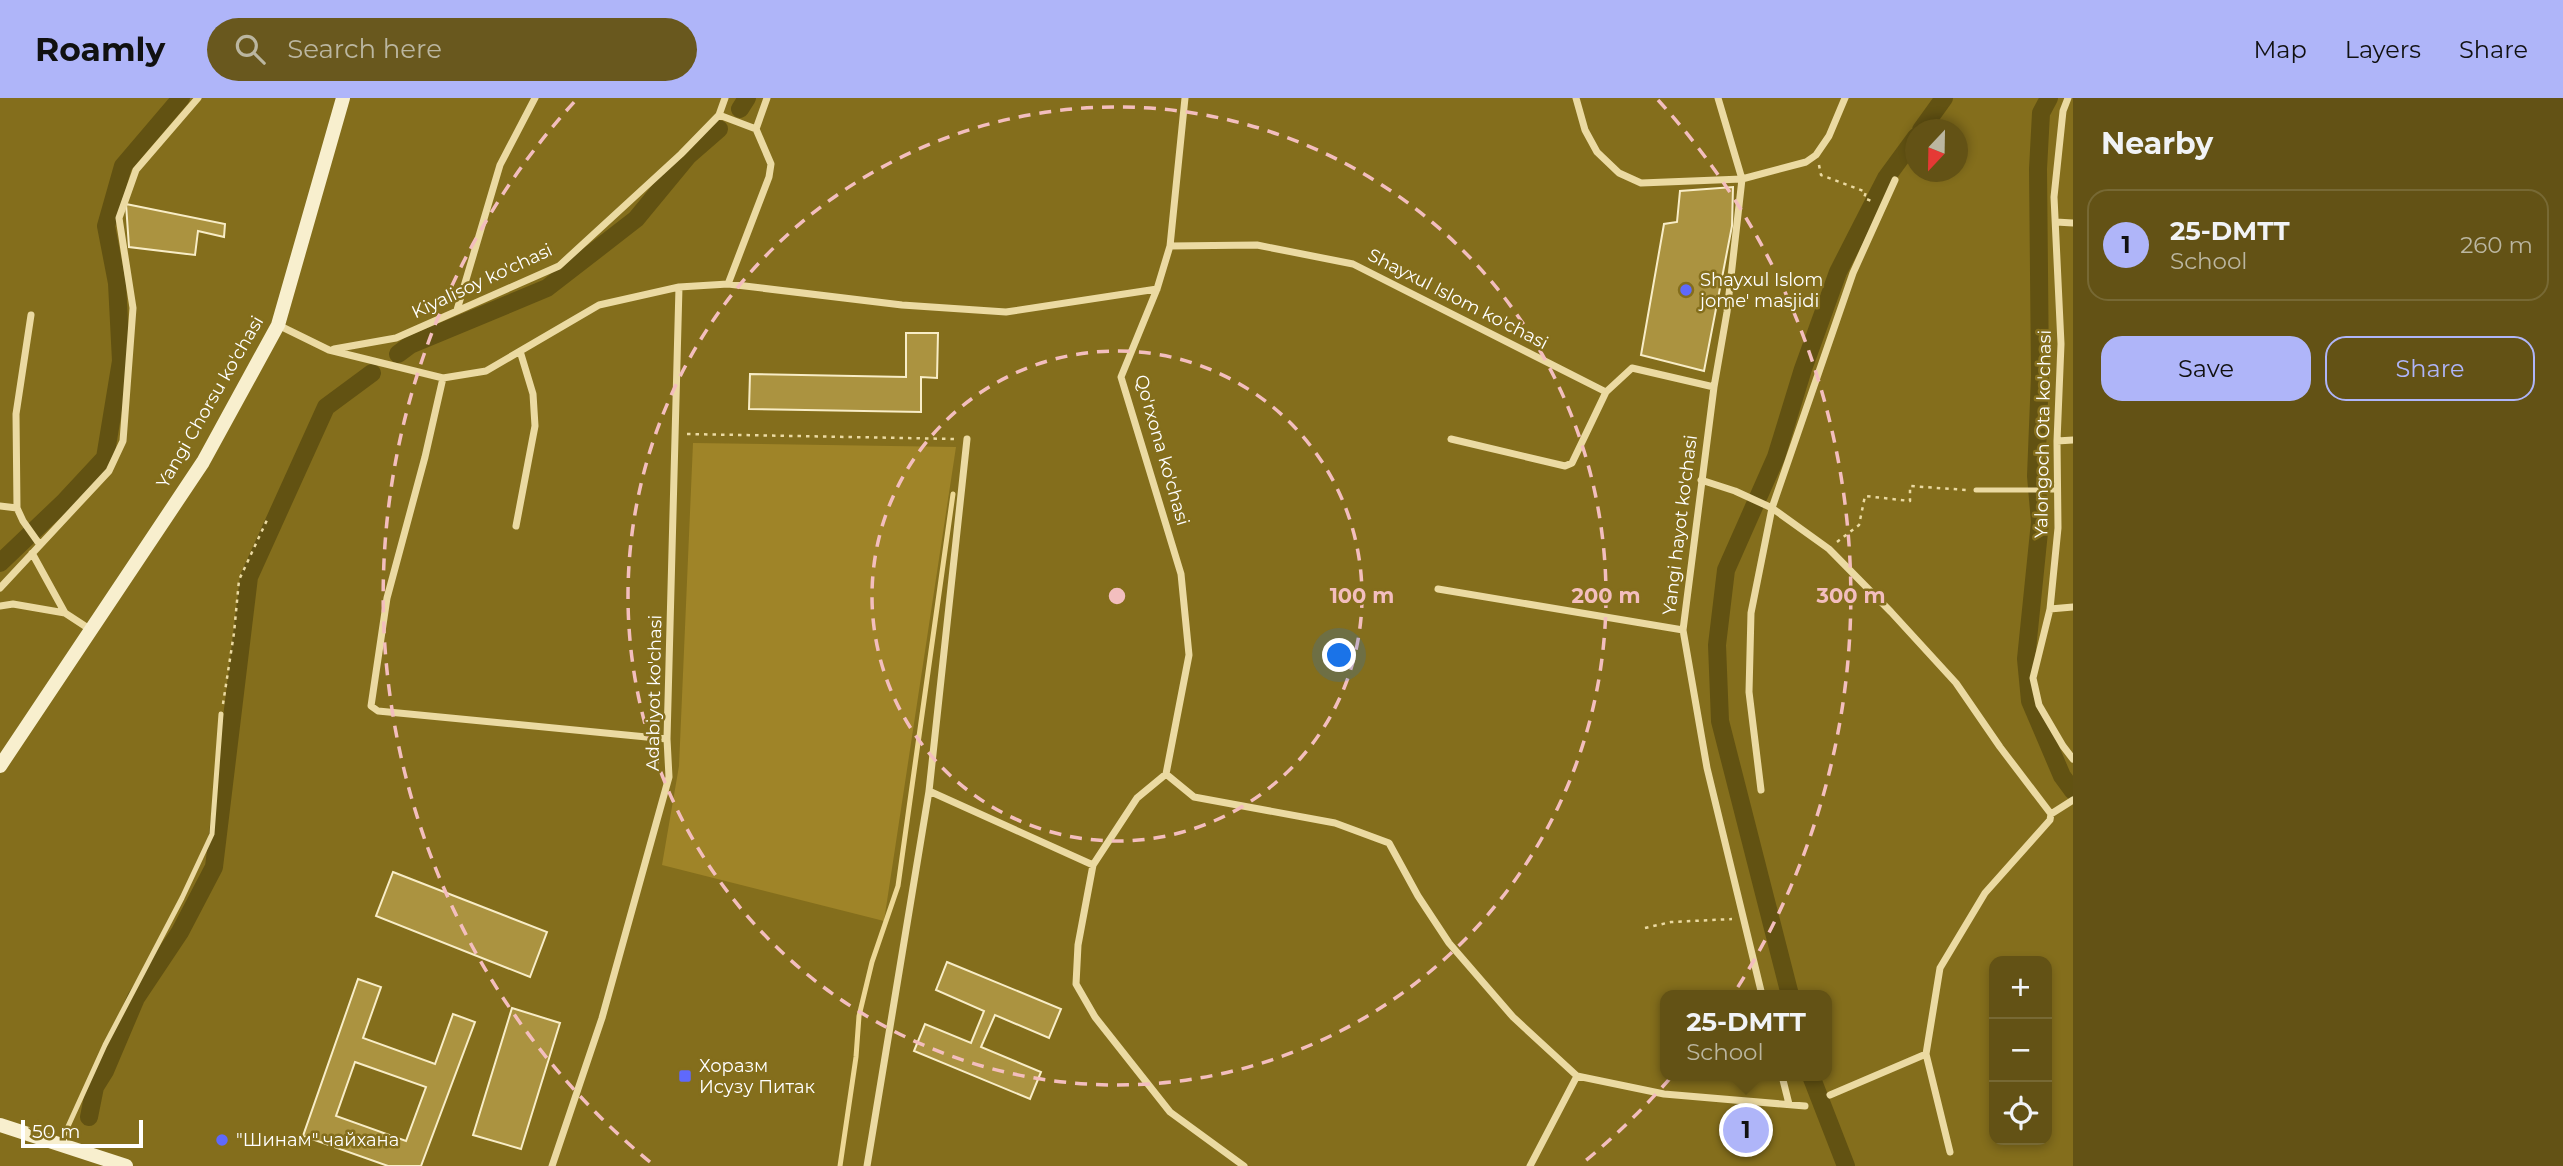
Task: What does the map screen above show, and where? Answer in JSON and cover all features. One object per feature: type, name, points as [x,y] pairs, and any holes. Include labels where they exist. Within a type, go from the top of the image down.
[{"type":"main road","name":"Yangi Chorsu ko'chasi","points":[[0,766],[203,462],[278,325],[343,98]]},
{"type":"main road","points":[[0,1125],[126,1166]]},
{"type":"street","points":[[0,588],[109,471],[123,441],[133,308],[120,218],[135,170],[198,98]]},
{"type":"street","points":[[457,310],[500,165],[535,98]]},
{"type":"street","name":"Kiyalisoy ko'chasi","points":[[330,350],[396,338],[559,266],[681,154],[719,115],[725,98]]},
{"type":"street","points":[[728,284],[769,177],[771,164],[756,129],[766,98]]},
{"type":"street","name":"Qo'rxona ko'chasi","points":[[1166,774],[1189,654],[1181,574],[1121,377],[1157,289],[1170,246],[1185,98]]},
{"type":"street","points":[[1576,98],[1585,130],[1597,152],[1619,173],[1642,183],[1742,179],[1806,162],[1816,155],[1829,136],[1845,98]]},
{"type":"street","name":"Yangi hayot ko'chasi","points":[[1718,98],[1742,179],[1727,312],[1701,480],[1683,630],[1707,768],[1761,990]]},
{"type":"street","name":"Yalongoch Ota ko'chasi","points":[[2068,98],[2063,111],[2054,197],[2061,344],[2057,441],[2058,528],[2050,609],[2033,678],[2039,705],[2073,759]]},
{"type":"street","points":[[719,115],[756,129]]},
{"type":"street","points":[[1761,790],[1749,692],[1751,613],[1772,509],[1853,272],[1895,180]]},
{"type":"street","points":[[2056,222],[2073,223]]},
{"type":"street","name":"Shayxul Islom ko'chasi","points":[[1170,246],[1257,245],[1353,264],[1606,392]]},
{"type":"street","points":[[278,325],[330,350],[443,378],[486,371],[599,305],[679,287],[728,284],[902,305],[1006,312],[1157,289]]},
{"type":"street","name":"Adabiyot ko'chasi","points":[[552,1166],[603,1018],[669,777],[667,739],[679,287]]},
{"type":"street","points":[[31,314],[16,414],[17,508],[40,544]]},
{"type":"street","points":[[516,526],[535,426],[533,394],[520,351]]},
{"type":"street","points":[[1451,439],[1565,466],[1572,463],[1606,392],[1632,368],[1714,387]]},
{"type":"street","points":[[443,378],[387,598],[371,706],[378,711],[667,739]]},
{"type":"street","points":[[867,1166],[929,791],[967,439]]},
{"type":"street","points":[[2057,441],[2073,440]]},
{"type":"street","points":[[1701,480],[1735,491],[1772,509],[1829,549],[1956,683],[2051,814]]},
{"type":"street","points":[[0,506],[17,508]]},
{"type":"street","points":[[32,553],[65,613]]},
{"type":"street","points":[[1438,589],[1683,630]]},
{"type":"street","points":[[0,606],[12,604],[65,613],[91,630]]},
{"type":"street","points":[[2050,609],[2073,607]]},
{"type":"street","points":[[1244,1166],[1170,1112],[1095,1017],[1076,984],[1078,946],[1093,865],[1137,798],[1166,774],[1194,797],[1335,823],[1389,844],[1418,896],[1449,943],[1513,1017],[1577,1076],[1664,1094],[1805,1106]]},
{"type":"street","points":[[929,791],[1093,865]]},
{"type":"street","points":[[1950,1152],[1926,1054],[1940,968],[1985,893],[2049,820],[2051,814],[2073,800]]},
{"type":"street","points":[[1830,1095],[1926,1054]]},
{"type":"street","points":[[1530,1166],[1577,1076]]},
{"type":"street","points":[[1783,1081],[1789,1104]]},
{"type":"lane","points":[[1976,490],[2057,490]]},
{"type":"lane","points":[[61,1144],[105,1045],[182,898],[212,834],[221,714]]},
{"type":"path","points":[[1816,155],[1821,175],[1866,192],[1864,198]]},
{"type":"path","points":[[676,434],[967,439]]},
{"type":"path","points":[[1829,549],[1859,525],[1866,496],[1910,501],[1910,486],[1976,490]]},
{"type":"path","points":[[221,714],[234,633],[239,580],[267,520]]},
{"type":"path","points":[[1645,928],[1671,922],[1744,918]]},
{"type":"shaded area","points":[[693,443],[956,447],[884,921],[662,865],[679,766]]},
{"type":"building","name":"Shayxul Islom jome' masjidi","points":[[1733,187],[1732,226],[1704,371],[1641,355],[1664,224],[1677,222],[1680,191]]},
{"type":"building","points":[[126,204],[225,224],[224,237],[198,231],[195,255],[129,247]]},
{"type":"building","points":[[906,333],[938,333],[937,378],[921,377],[921,412],[749,409],[750,374],[906,377]]},
{"type":"building","points":[[393,872],[547,932],[530,977],[376,916]]},
{"type":"building","points":[[947,962],[1061,1009],[1049,1038],[995,1015],[981,1047],[1041,1072],[1030,1099],[914,1051],[925,1024],[971,1043],[984,1011],[936,990]]},
{"type":"building","points":[[358,979],[381,987],[363,1038],[435,1064],[453,1014],[475,1022],[421,1166],[388,1166],[303,1136]],"holes":[[[355,1062],[426,1087],[406,1141],[336,1116]]]},
{"type":"building","points":[[512,1008],[560,1023],[521,1149],[473,1135]]},
{"type":"waterway","points":[[0,563],[65,501],[105,458],[121,361],[117,283],[106,226],[123,166],[181,98]]},
{"type":"waterway","points":[[740,109],[747,98]]},
{"type":"waterway","points":[[1929,119],[1944,98]]},
{"type":"waterway","points":[[2049,98],[2041,113],[2038,169],[2040,376],[2036,476],[2040,522],[2026,659],[2030,701],[2062,776],[2073,791]]},
{"type":"waterway","points":[[398,354],[410,345],[547,288],[636,219],[688,156],[719,129]]},
{"type":"waterway","points":[[1789,990],[1720,721],[1717,645],[1726,570],[1776,457],[1803,369],[1838,272],[1886,178],[1905,152]]},
{"type":"waterway","points":[[89,1117],[95,1087],[105,1071],[136,998],[180,932],[214,867],[249,577],[326,407],[372,373]]},
{"type":"waterway","points":[[840,1166],[856,1057],[859,1016],[872,962],[898,886],[953,494]]},
{"type":"waterway","points":[[1813,1081],[1846,1166]]},
{"type":"place","name":"Shayxul Islom jome' masjidi","points":[[1686,290]]},
{"type":"place","name":"Хоразм Исузу Питак","points":[[685,1076]]},
{"type":"place","name":"25-DMTT","points":[[1746,1130]]},
{"type":"place","name":"\"Шинам\" чайхана","points":[[222,1140]]}]
